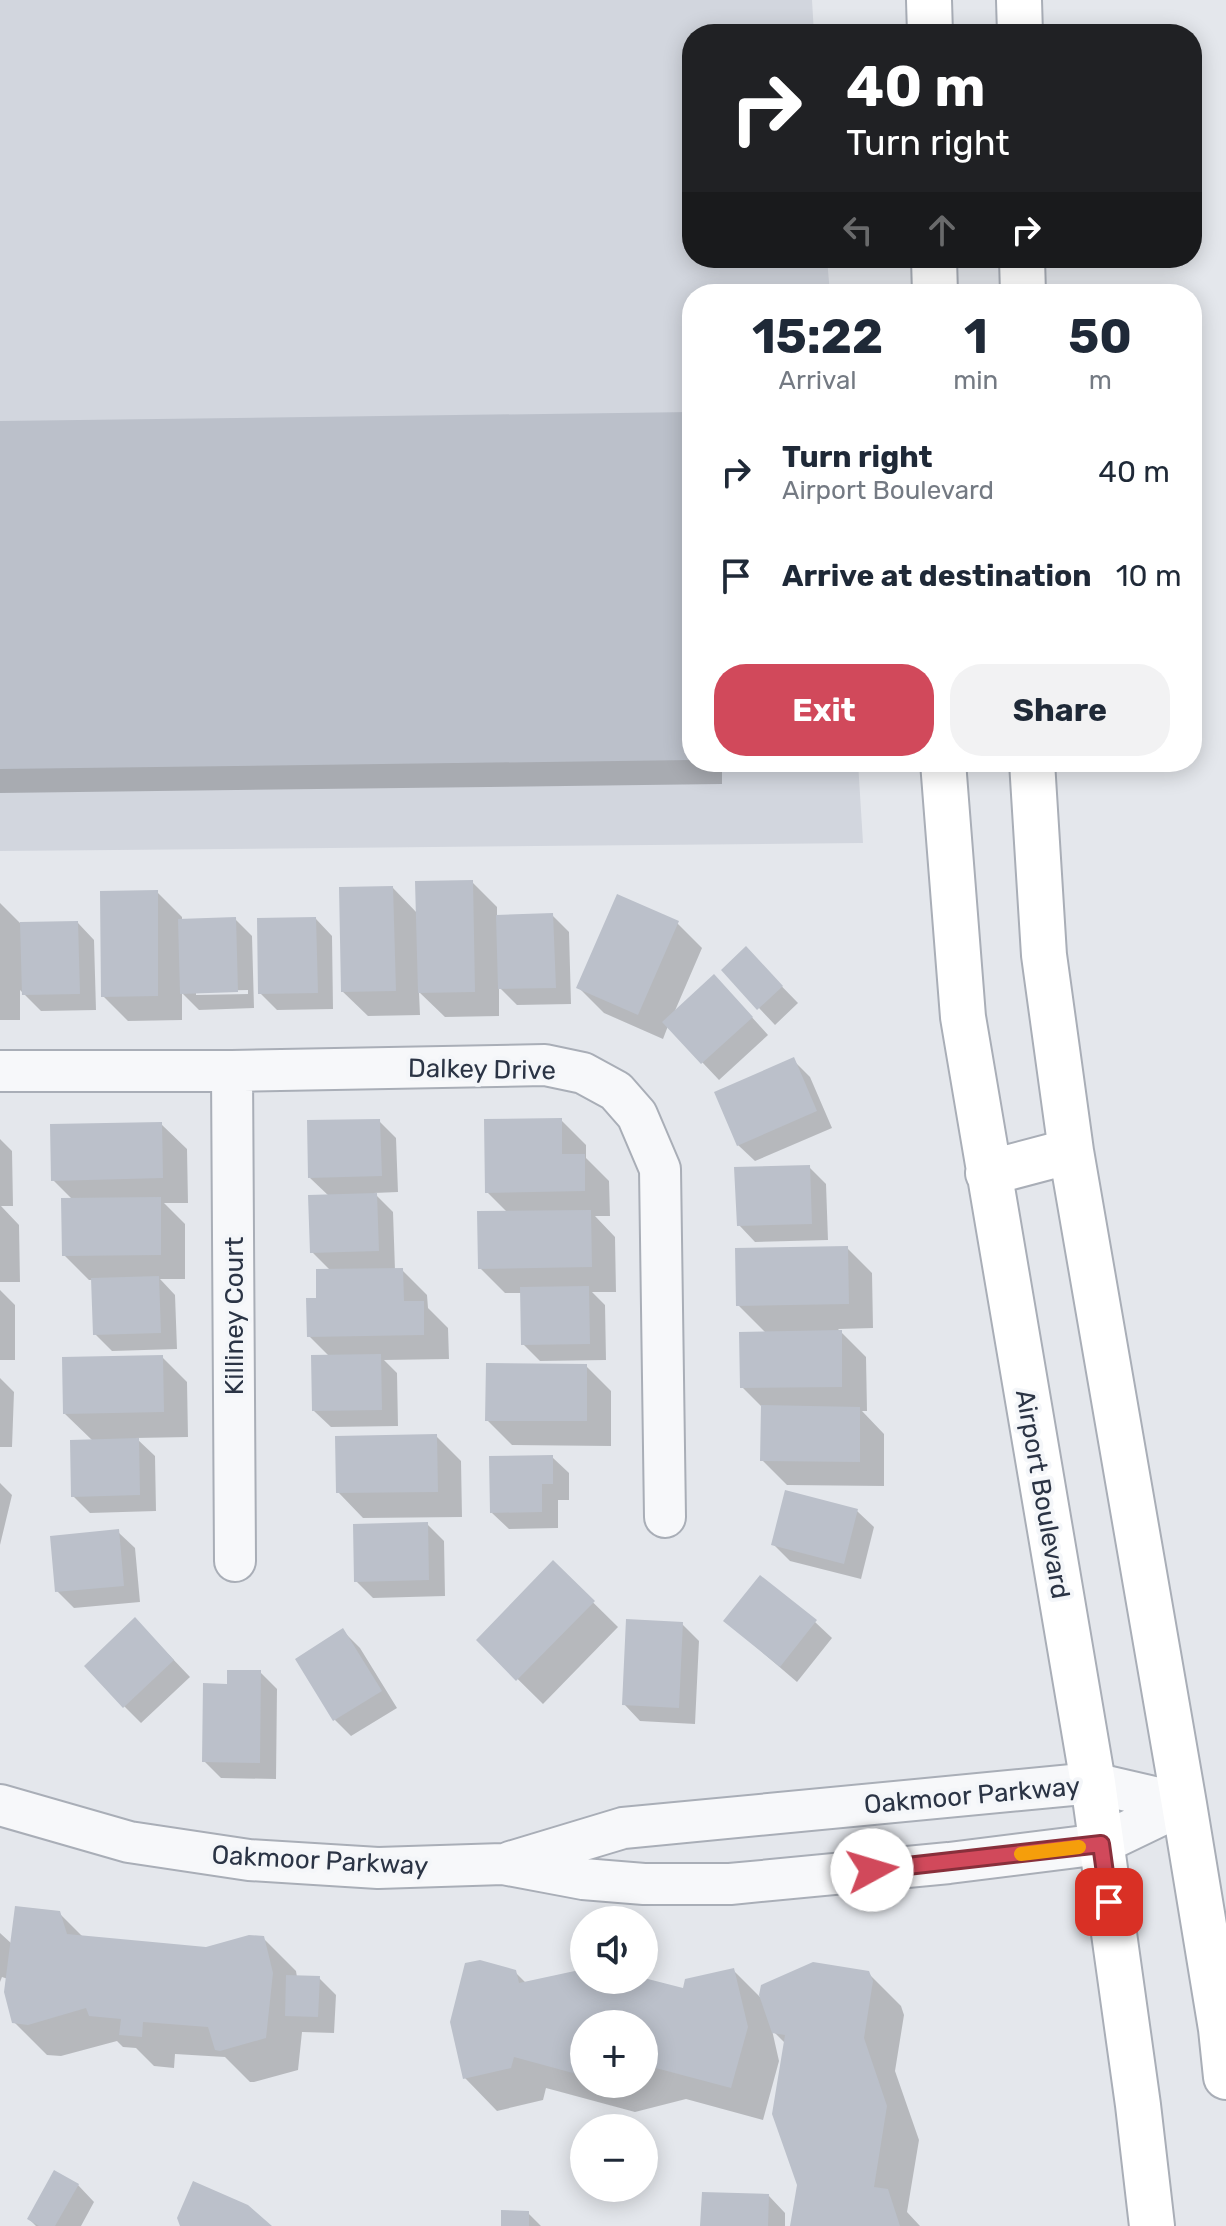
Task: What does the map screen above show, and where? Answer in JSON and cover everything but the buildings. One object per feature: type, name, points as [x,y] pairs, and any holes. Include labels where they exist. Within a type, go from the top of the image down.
[{"type":"main road","points":[[929,0],[930,24]]},
{"type":"main road","points":[[1019,0],[1020,24]]},
{"type":"main road","name":"Airport Boulevard","points":[[944,772],[963,1017],[1093,1783],[1152,2226]]},
{"type":"main road","points":[[1033,772],[1044,955],[1071,1151],[1184,1804],[1226,2077]]},
{"type":"main road","points":[[988,1173],[1071,1151]]},
{"type":"street","name":"Dalkey Drive","points":[[0,1071],[232,1071],[545,1065],[583,1073],[616,1091],[637,1115],[660,1169],[665,1517]]},
{"type":"street","name":"Killiney Court","points":[[232,1071],[235,1561]]},
{"type":"street","name":"Oakmoor Parkway","points":[[503,1864],[623,1828],[1093,1783],[1184,1804]]},
{"type":"street","name":"Oakmoor Parkway","points":[[0,1805],[129,1842],[249,1860],[378,1868],[503,1864],[583,1879],[644,1884],[730,1884],[949,1863],[1101,1844],[1184,1804]]},
{"type":"shaded area","points":[[0,0],[812,0],[813,24],[682,24],[682,268],[828,268],[829,284],[682,284],[682,772],[859,772],[863,843],[0,851]]},
{"type":"slow traffic","points":[[1021,1854],[1079,1847]]},
{"type":"route","points":[[872,1870],[1101,1844],[1109,1902]]}]
